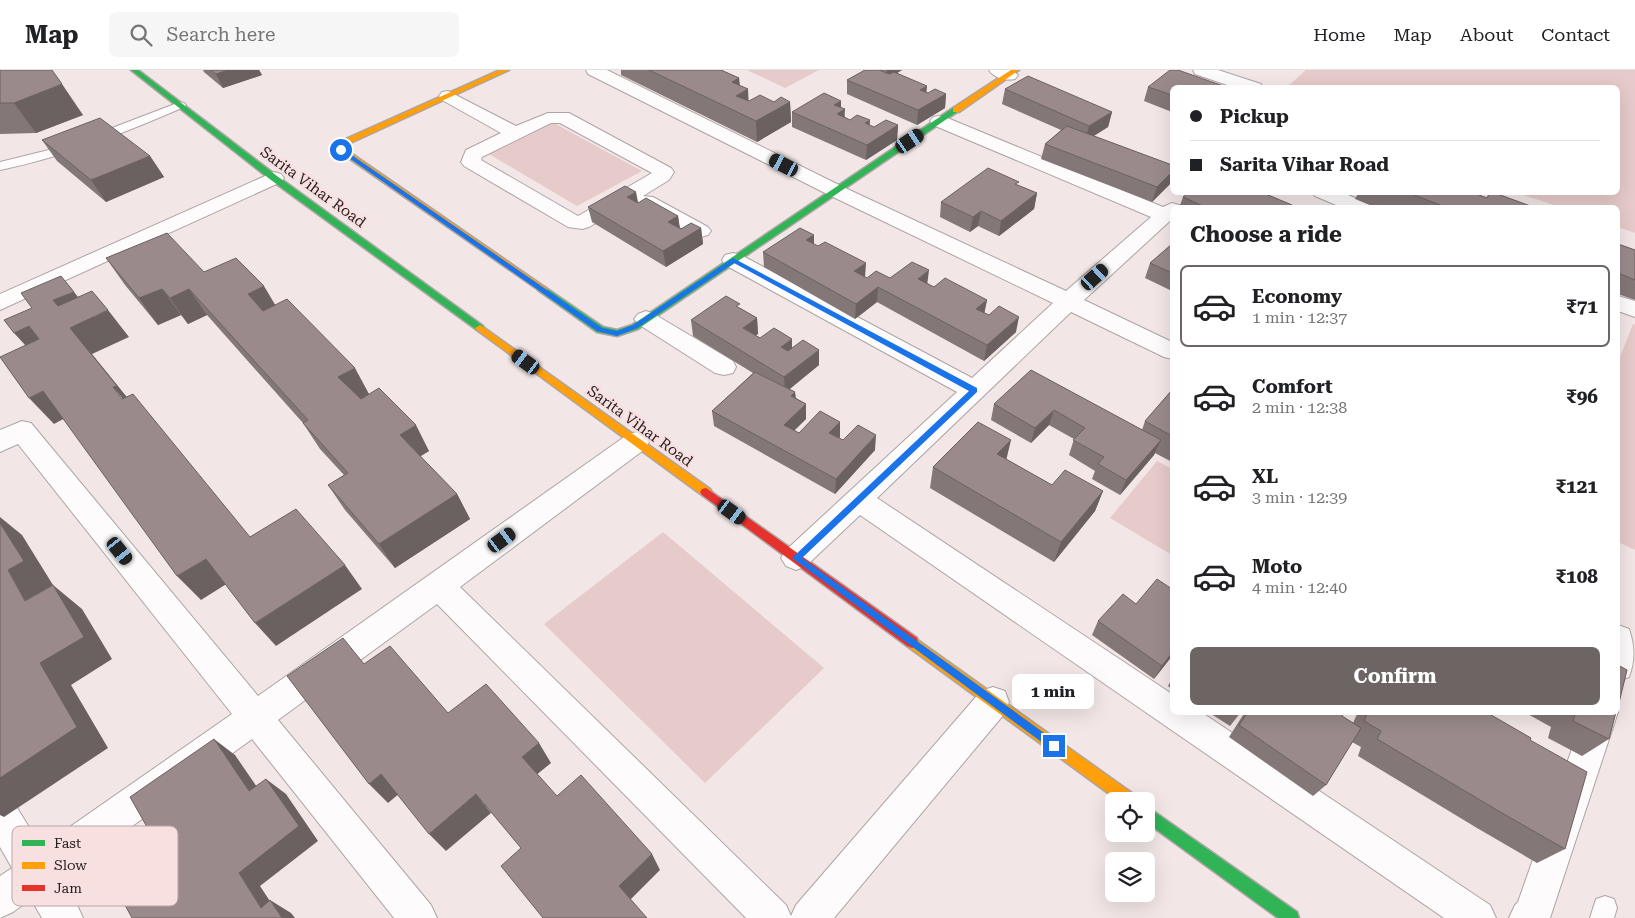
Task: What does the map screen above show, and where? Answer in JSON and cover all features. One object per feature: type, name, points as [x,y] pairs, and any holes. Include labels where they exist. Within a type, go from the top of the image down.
[{"type":"street","name":"Sarita Vihar Road","points":[[134,70],[274,178],[1118,792]]},
{"type":"street","points":[[506,70],[342,144],[341,150],[600,330],[617,334],[635,327],[939,121],[1007,72]]},
{"type":"street","points":[[594,70],[836,191],[1170,350]]},
{"type":"street","points":[[1201,70],[1246,85]]},
{"type":"street","points":[[448,96],[514,133]]},
{"type":"street","points":[[563,117],[664,172],[662,176],[582,222],[570,222],[471,162],[474,154],[514,133],[548,118],[563,117]]},
{"type":"street","points":[[939,121],[1170,211]]},
{"type":"street","points":[[0,302],[274,178]]},
{"type":"street","points":[[632,193],[701,231]]},
{"type":"street","points":[[1330,195],[1354,205]]},
{"type":"street","points":[[796,558],[1069,301],[1170,214]]},
{"type":"street","points":[[733,260],[974,390]]},
{"type":"street","points":[[1620,304],[1635,310]]},
{"type":"street","points":[[646,319],[724,367]]},
{"type":"street","points":[[0,442],[22,430],[418,918]]},
{"type":"street","points":[[103,826],[256,718],[636,442]]},
{"type":"street","points":[[858,499],[1170,710]]},
{"type":"street","points":[[439,586],[774,918]]},
{"type":"street","points":[[809,918],[993,702]]},
{"type":"street","points":[[1177,715],[1477,918]]},
{"type":"street","points":[[1528,918],[1532,915],[1601,715]]},
{"type":"street","points":[[0,814],[12,834]]},
{"type":"street","points":[[1155,820],[1291,918]]},
{"type":"street","points":[[0,899],[12,890]]},
{"type":"street","points":[[57,906],[64,918]]},
{"type":"lane","points":[[0,166],[25,161],[101,137],[180,105]]},
{"type":"shaded area","points":[[747,70],[819,70],[785,88]]},
{"type":"shaded area","points":[[1306,70],[1635,70],[1635,233],[1620,228],[1620,205],[1554,205],[1523,195],[1620,195],[1620,85],[1289,85]]},
{"type":"shaded area","points":[[554,123],[642,171],[577,206],[489,154]]},
{"type":"shaded area","points":[[1633,324],[1635,324],[1635,550],[1620,543],[1620,357]]},
{"type":"shaded area","points":[[1157,461],[1170,468],[1170,554],[1110,518]]},
{"type":"shaded area","points":[[663,532],[824,668],[705,783],[544,624]]},
{"type":"building","points":[[0,70],[52,70],[62,84],[14,103],[0,103]]},
{"type":"building","points":[[211,70],[228,70],[216,74]]},
{"type":"building","points":[[649,70],[721,70],[739,78],[732,82],[748,89],[736,96],[749,101],[760,95],[774,102],[781,97],[790,102],[756,121]]},
{"type":"building","points":[[865,70],[879,70],[889,74],[894,72],[927,86],[920,90],[928,93],[935,89],[946,94],[918,110],[847,80]]},
{"type":"building","points":[[1170,70],[1178,70],[1220,85],[1170,85],[1170,94],[1148,87]]},
{"type":"building","points":[[1028,76],[1112,112],[1089,126],[1005,89]]},
{"type":"building","points":[[824,93],[841,101],[834,105],[845,109],[837,114],[850,120],[857,115],[870,120],[865,123],[874,127],[886,120],[898,125],[867,145],[792,112]]},
{"type":"building","points":[[100,118],[150,156],[91,180],[42,140]]},
{"type":"building","points":[[1067,126],[1170,164],[1170,174],[1157,187],[1045,144]]},
{"type":"building","points":[[988,168],[1019,182],[1015,184],[1037,193],[1001,221],[981,211],[973,217],[941,202]]},
{"type":"building","points":[[625,186],[636,192],[627,197],[638,203],[646,198],[678,216],[668,222],[681,229],[691,223],[701,228],[663,251],[588,207]]},
{"type":"building","points":[[1185,195],[1268,195],[1292,205],[1200,205],[1183,197]]},
{"type":"building","points":[[1414,195],[1479,195],[1487,198],[1488,195],[1500,195],[1528,205],[1440,205]]},
{"type":"building","points":[[800,228],[814,235],[806,240],[818,246],[825,242],[866,263],[854,271],[867,278],[876,271],[890,278],[912,262],[929,270],[918,279],[934,287],[945,278],[987,300],[976,309],[989,315],[999,306],[1019,317],[987,345],[878,287],[856,304],[763,252]]},
{"type":"building","points":[[167,233],[204,272],[236,258],[264,286],[248,294],[263,311],[287,299],[355,368],[338,377],[361,399],[379,388],[416,425],[400,435],[457,494],[379,544],[328,485],[348,473],[303,423],[308,420],[189,289],[170,298],[162,289],[139,298],[106,258]]},
{"type":"building","points":[[1620,245],[1635,250],[1635,280],[1620,274]]},
{"type":"building","points":[[1170,246],[1170,272],[1150,263]]},
{"type":"building","points":[[61,276],[74,292],[53,300],[58,306],[92,291],[108,310],[70,328],[117,386],[113,387],[122,399],[133,394],[250,537],[296,509],[345,565],[255,623],[206,559],[177,576],[43,391],[29,398],[0,357],[39,339],[29,326],[14,333],[4,320],[32,308],[21,293]]},
{"type":"building","points":[[726,296],[740,304],[736,306],[757,318],[743,328],[760,338],[774,328],[792,339],[781,347],[788,351],[803,340],[819,350],[784,377],[691,320]]},
{"type":"building","points":[[1031,370],[1161,440],[1126,480],[1098,464],[1104,457],[1073,440],[1085,428],[1054,410],[1035,428],[994,404]]},
{"type":"building","points":[[755,372],[795,392],[791,396],[806,404],[784,425],[799,433],[820,411],[840,422],[829,433],[843,440],[858,425],[876,435],[836,479],[712,411]]},
{"type":"building","points":[[1170,392],[1170,435],[1145,421]]},
{"type":"building","points":[[978,422],[1011,440],[997,454],[1052,485],[1065,470],[1103,491],[1061,542],[933,467]]},
{"type":"building","points":[[0,523],[24,561],[8,570],[25,601],[53,585],[84,637],[40,663],[77,727],[0,778]]},
{"type":"building","points":[[1157,579],[1170,588],[1170,656],[1162,666],[1098,621],[1123,594],[1136,604]]},
{"type":"building","points":[[343,638],[364,664],[390,646],[448,713],[486,684],[539,743],[522,757],[557,796],[581,775],[652,854],[619,886],[647,918],[543,918],[501,866],[521,848],[476,794],[429,834],[381,774],[369,784],[287,676]]},
{"type":"building","points":[[1620,666],[1627,670],[1620,699]]},
{"type":"building","points":[[1246,715],[1342,715],[1361,728],[1326,785],[1239,725]]},
{"type":"building","points":[[1367,715],[1491,715],[1531,738],[1530,740],[1587,772],[1565,849],[1377,739],[1381,731],[1364,721]]},
{"type":"building","points":[[1575,715],[1615,715],[1609,739],[1573,721]]},
{"type":"building","points":[[214,739],[249,791],[266,779],[299,826],[239,873],[261,908],[270,900],[282,918],[132,918],[126,906],[178,906],[178,826],[146,826],[130,797]]},
{"type":"traffic: fast","points":[[134,70],[274,178],[480,328]]},
{"type":"traffic: fast","points":[[543,290],[600,330],[617,333],[635,327],[956,110]]},
{"type":"traffic: fast","points":[[1155,820],[1291,918]]},
{"type":"traffic: slow","points":[[506,70],[342,144],[341,150],[543,290]]},
{"type":"traffic: slow","points":[[956,110],[1016,70]]},
{"type":"traffic: slow","points":[[480,328],[706,492]]},
{"type":"traffic: slow","points":[[912,642],[1119,792]]},
{"type":"traffic: jam","points":[[706,492],[912,642]]},
{"type":"route","points":[[341,150],[600,330],[617,334],[635,327],[733,260],[974,390],[796,558],[1054,746]]}]
